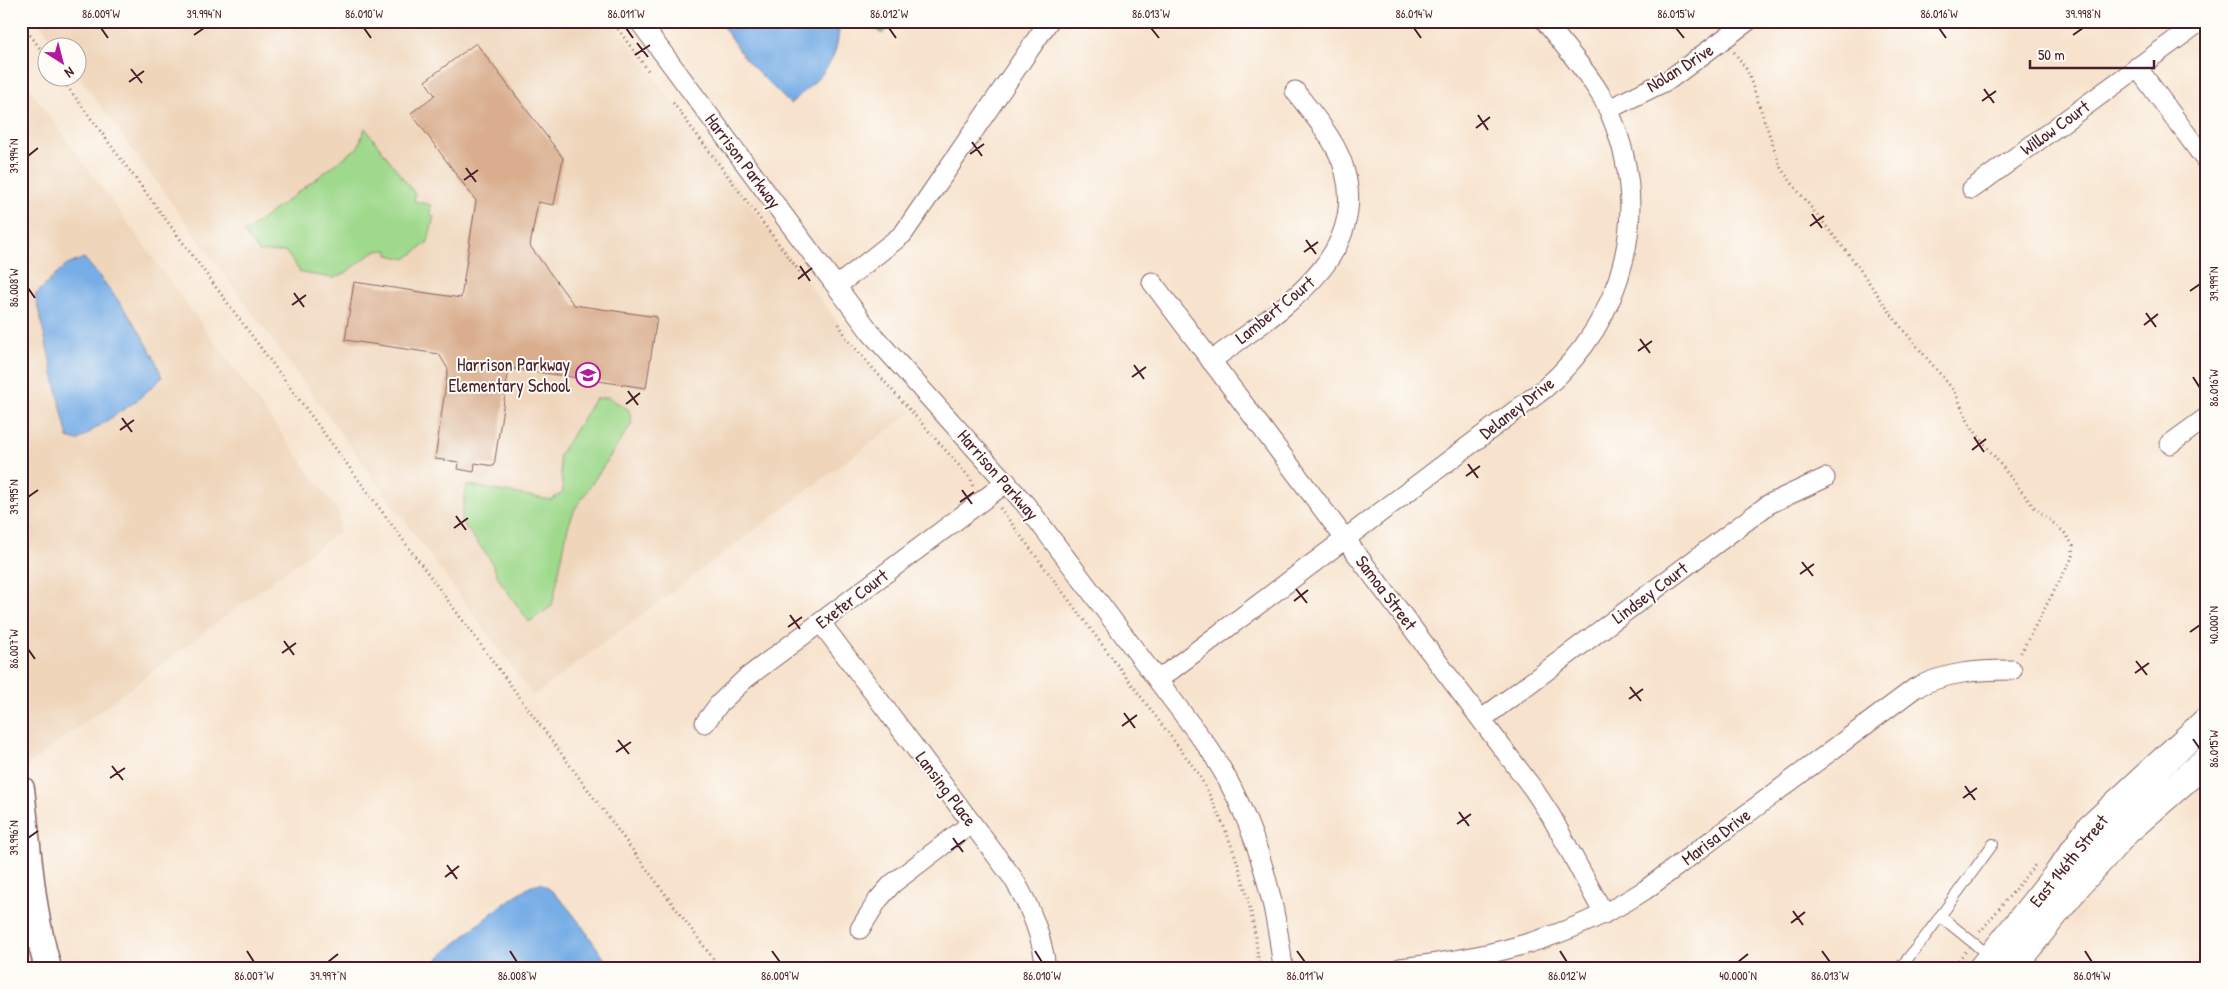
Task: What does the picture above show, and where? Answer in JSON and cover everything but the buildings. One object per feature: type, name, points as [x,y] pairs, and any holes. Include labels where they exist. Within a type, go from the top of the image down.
[{"type":"main road","name":"East 146th Street","points":[[1995,964],[2090,829],[2204,711]]},
{"type":"main road","name":"East 146th Street","points":[[1995,964],[2076,885],[2126,831],[2207,760]]},
{"type":"street","name":"Harrison Parkway","points":[[638,21],[871,333],[1007,482],[1158,680],[1220,765],[1253,834],[1271,893],[1283,968]]},
{"type":"street","points":[[837,286],[903,234],[1049,21]]},
{"type":"street","name":"Delaney Drive","points":[[1158,680],[1544,389],[1573,361],[1597,327],[1617,287],[1629,227],[1626,164],[1609,109],[1545,21]]},
{"type":"street","name":"Nolan Drive","points":[[1609,109],[1670,79],[1725,40],[1748,21]]},
{"type":"street","name":"Willow Court","points":[[1972,189],[2201,21]]},
{"type":"street","points":[[2137,68],[2207,162]]},
{"type":"street","name":"Lambert Court","points":[[1211,361],[1312,282],[1330,260],[1343,231],[1348,209],[1345,171],[1333,144],[1296,90]]},
{"type":"street","name":"Samoa Street","points":[[1152,282],[1482,719],[1551,816],[1604,914]]},
{"type":"street","points":[[2170,444],[2207,416]]},
{"type":"street","name":"Lindsey Court","points":[[1482,719],[1769,504],[1825,478]]},
{"type":"street","name":"Exeter Court","points":[[705,723],[732,690],[1007,482]]},
{"type":"street","name":"Lansing Place","points":[[821,622],[1013,878],[1028,906],[1036,927],[1046,968]]},
{"type":"street","name":"Marisa Drive","points":[[1400,968],[1440,964],[1526,946],[1604,914],[1650,886],[1915,688],[1944,675],[1964,672],[2012,670]]},
{"type":"street","points":[[21,789],[26,868],[42,948],[48,968]]},
{"type":"street","points":[[860,929],[878,900],[892,884],[972,822]]},
{"type":"lane","points":[[1900,968],[1993,844]]},
{"type":"lane","points":[[1940,916],[1995,964]]},
{"type":"path","points":[[612,21],[650,73]]},
{"type":"path","points":[[21,23],[38,46]]},
{"type":"path","points":[[1725,40],[1748,70],[1782,168],[1794,186],[1851,257],[1896,321],[1955,392],[1974,431],[2033,506],[2064,532],[2073,546],[2073,556],[2012,670]]},
{"type":"path","points":[[68,88],[720,968]]},
{"type":"path","points":[[673,103],[805,279]]},
{"type":"path","points":[[839,324],[847,339],[971,479],[973,487],[1001,509],[1198,773],[1219,813],[1240,864],[1256,927],[1260,968]]},
{"type":"path","points":[[2204,711],[2207,694]]},
{"type":"shaded area","name":"Harrison Parkway Elementary School","points":[[38,21],[612,21],[839,324],[847,339],[912,412],[533,696],[88,88],[88,38],[50,38]]},
{"type":"shaded area","points":[[21,77],[340,514],[338,532],[21,770]]},
{"type":"green space","points":[[864,21],[893,21],[882,34]]},
{"type":"green space","points":[[365,128],[415,194],[414,201],[431,205],[430,214],[434,216],[428,242],[406,259],[388,255],[388,250],[375,251],[344,274],[333,278],[301,273],[286,252],[259,252],[244,233],[358,147]]},
{"type":"green space","points":[[608,397],[629,410],[632,423],[575,509],[568,527],[552,606],[529,622],[500,581],[490,559],[461,521],[467,485],[551,500],[563,492],[559,456],[595,399]]},
{"type":"water","points":[[719,21],[839,21],[836,48],[832,59],[819,78],[790,104],[746,60]]},
{"type":"water","points":[[84,258],[129,315],[149,347],[162,378],[136,401],[77,441],[68,438],[35,295],[65,266]]},
{"type":"water","points":[[540,883],[549,889],[569,909],[611,968],[437,968],[439,957],[474,927],[531,886]]},
{"type":"place","name":"Harrison Parkway Elementary School","points":[[588,375]]}]
